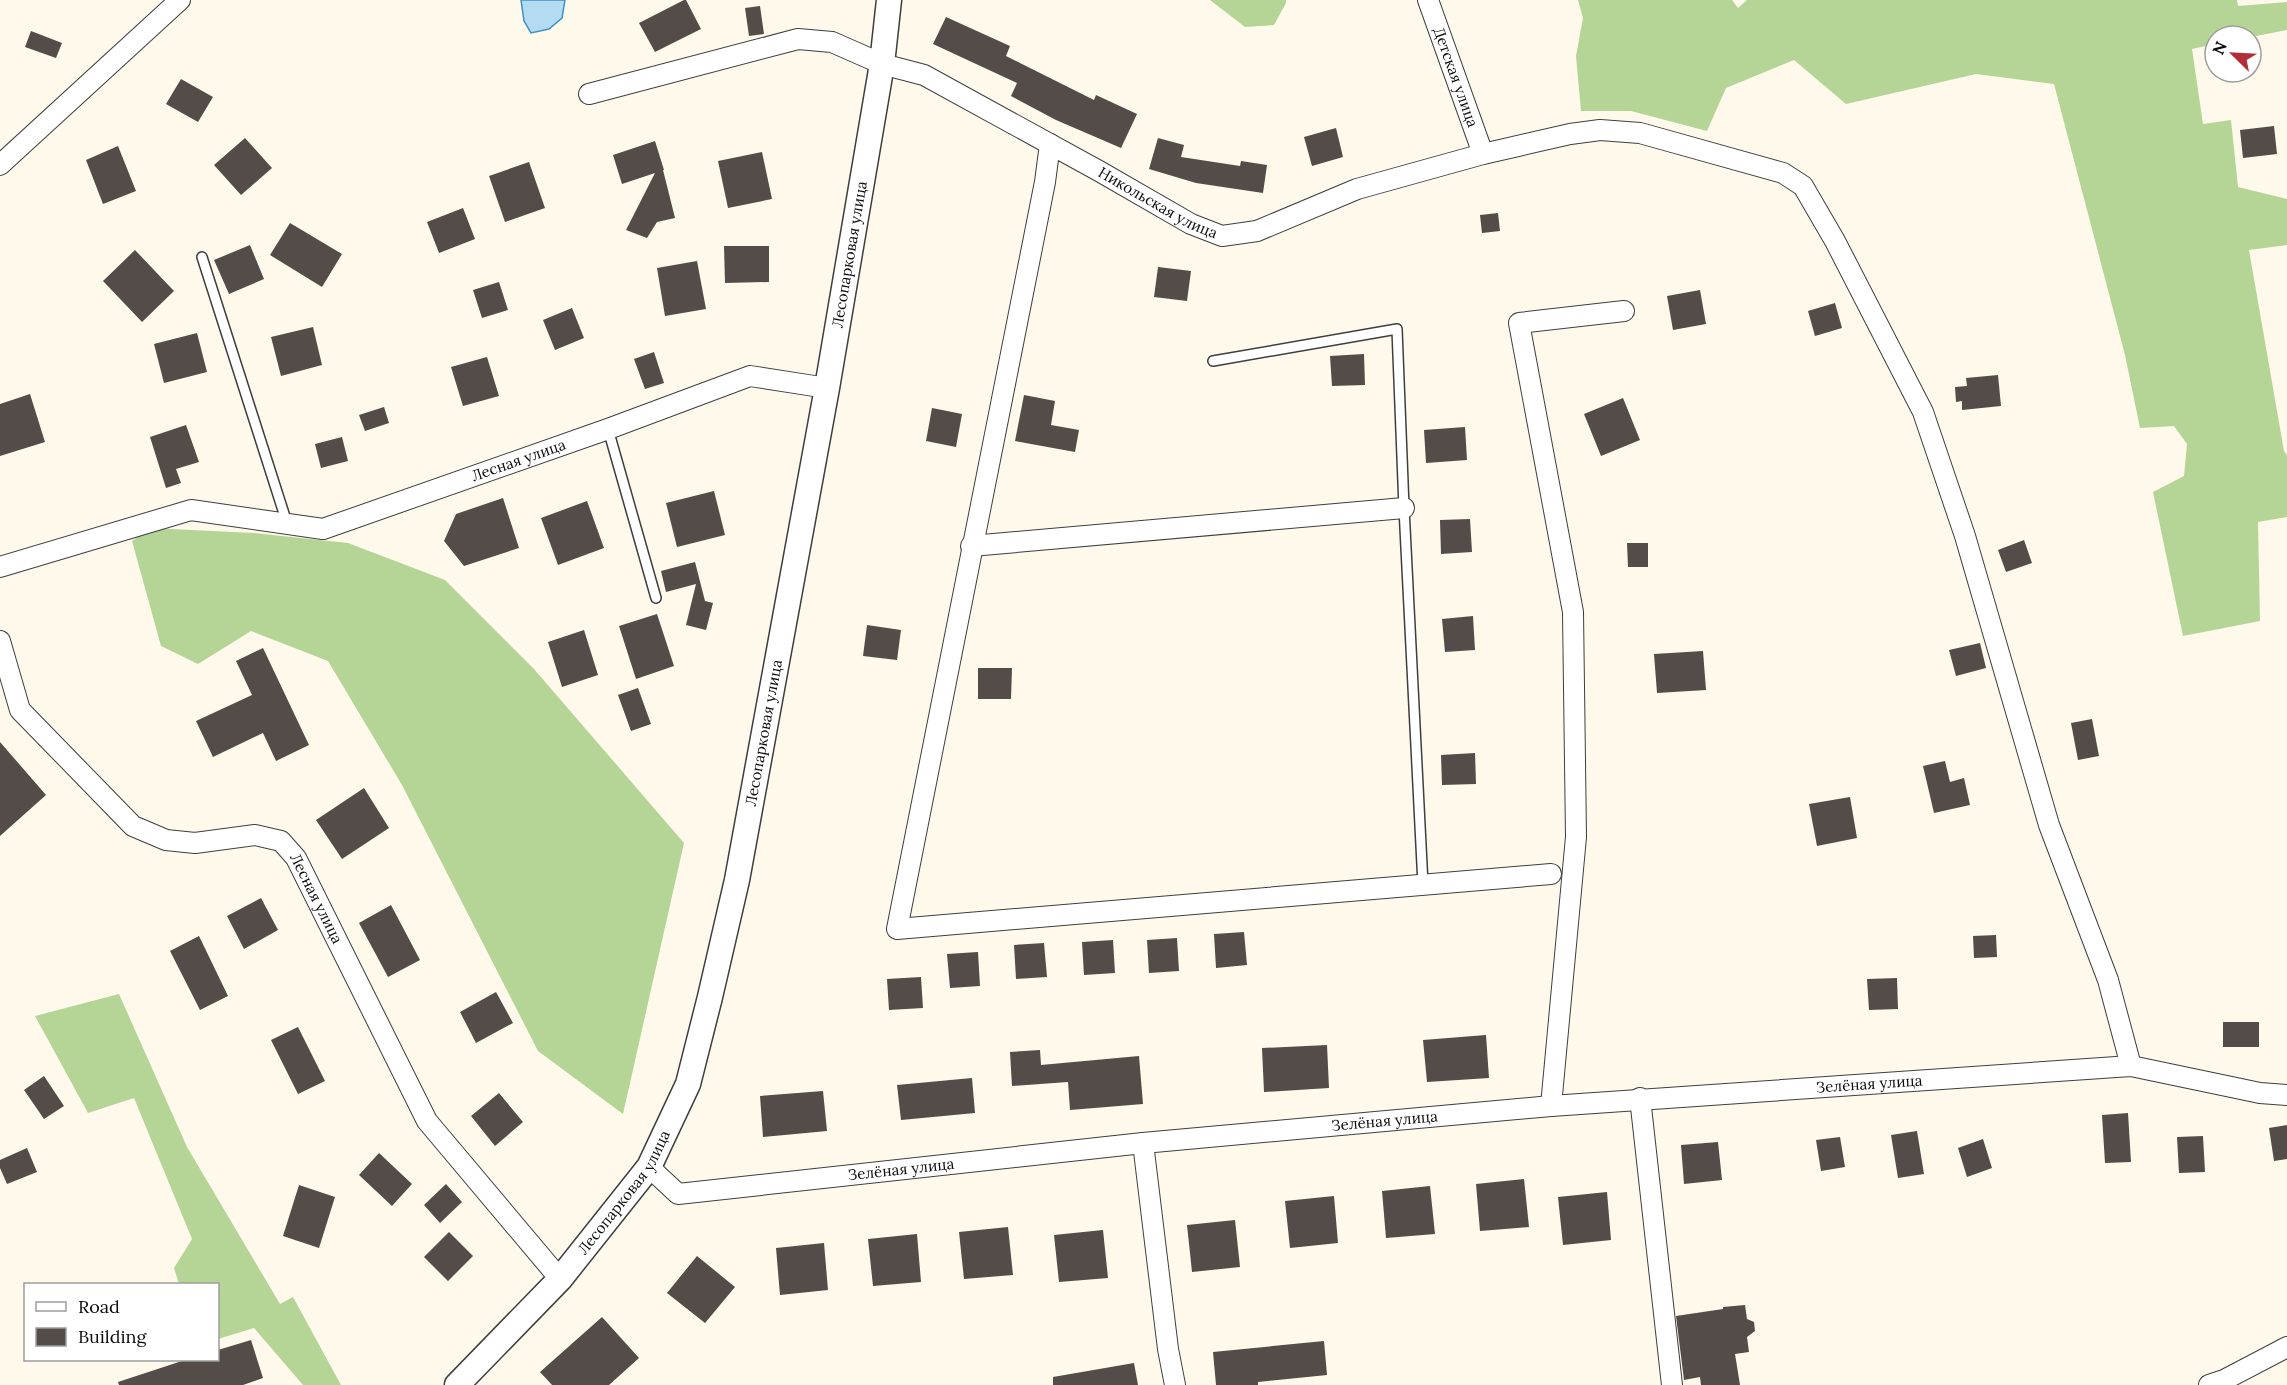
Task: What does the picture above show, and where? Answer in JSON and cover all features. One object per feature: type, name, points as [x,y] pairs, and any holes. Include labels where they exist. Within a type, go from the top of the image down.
[{"type":"street","name":"Лесопарковая улица","points":[[458,1385],[560,1279],[650,1167],[688,1083],[741,856],[827,388],[882,64],[889,0]]},
{"type":"street","name":"Детская улица","points":[[1428,0],[1483,154]]},
{"type":"street","points":[[0,165],[175,2]]},
{"type":"street","name":"Никольская улица","points":[[589,94],[798,39],[832,42],[882,64],[924,75],[1191,224],[1222,236],[1257,231],[1357,189],[1483,154],[1600,130],[1640,134],[1783,173],[1803,186],[1835,241],[1923,412],[1965,536],[2049,825],[2108,980],[2131,1066]]},
{"type":"street","points":[[1050,144],[1045,182],[897,929],[1551,874]]},
{"type":"street","points":[[1551,1106],[1576,837],[1574,612],[1519,323],[1624,311]]},
{"type":"street","name":"Лесная улица","points":[[0,567],[191,510],[323,529],[608,429],[750,376],[827,388]]},
{"type":"street","points":[[972,546],[1404,508]]},
{"type":"street","name":"Лесная улица","points":[[0,641],[20,710],[133,826],[166,840],[195,843],[255,834],[281,841],[289,850],[296,858],[427,1121],[560,1279]]},
{"type":"street","name":"Зелёная улица","points":[[650,1167],[678,1194],[1143,1143],[1640,1098],[2131,1066],[2260,1093],[2287,1095]]},
{"type":"street","points":[[1640,1098],[1672,1385]]},
{"type":"street","points":[[1143,1143],[1167,1349],[1175,1385]]},
{"type":"street","points":[[2209,1385],[2224,1380],[2287,1347]]},
{"type":"lane","points":[[202,256],[287,523]]},
{"type":"lane","points":[[1213,361],[1397,329],[1423,885]]},
{"type":"lane","points":[[608,429],[656,598]]},
{"type":"green space","points":[[1210,0],[1286,0],[1286,3],[1274,25],[1245,27]]},
{"type":"green space","points":[[1578,0],[1732,0],[1738,8],[1747,0],[2237,0],[2238,6],[2287,2],[2287,30],[2263,35],[2263,24],[2203,24],[2203,47],[2192,49],[2203,124],[2231,120],[2238,187],[2287,199],[2287,245],[2249,250],[2284,451],[2287,455],[2287,517],[2258,522],[2260,621],[2183,636],[2153,492],[2184,476],[2187,444],[2174,426],[2140,428],[2125,355],[2054,84],[1976,74],[1846,104],[1794,60],[1726,88],[1707,131],[1631,111],[1581,111],[1576,56],[1583,18]]},
{"type":"green space","points":[[150,528],[254,533],[348,543],[445,580],[534,669],[684,843],[623,1114],[538,1051],[402,785],[328,661],[251,631],[198,664],[161,646],[132,541]]},
{"type":"green space","points":[[119,994],[187,1147],[280,1304],[293,1297],[341,1385],[303,1385],[254,1328],[219,1339],[219,1283],[179,1283],[174,1268],[192,1239],[134,1098],[88,1113],[35,1016]]},
{"type":"water","points":[[521,0],[565,0],[562,18],[549,29],[531,33],[524,21]]},
{"type":"building","points":[[684,0],[701,29],[655,52],[639,23]]},
{"type":"building","points":[[760,6],[764,34],[749,36],[745,8]]},
{"type":"building","points":[[946,17],[1010,46],[1006,56],[1094,100],[1096,95],[1137,114],[1121,148],[1056,120],[1011,96],[1017,83],[933,44]]},
{"type":"building","points":[[31,31],[62,43],[56,58],[25,47]]},
{"type":"building","points":[[181,79],[213,97],[198,122],[166,104]]},
{"type":"building","points":[[2274,126],[2277,154],[2243,158],[2240,130]]},
{"type":"building","points":[[1336,128],[1343,157],[1312,166],[1304,137]]},
{"type":"building","points":[[245,138],[272,168],[241,195],[214,165]]},
{"type":"building","points":[[1158,138],[1184,145],[1181,157],[1240,166],[1241,161],[1267,165],[1263,193],[1196,183],[1149,169]]},
{"type":"building","points":[[655,141],[675,218],[657,222],[647,238],[626,230],[655,173],[622,184],[613,155]]},
{"type":"building","points":[[118,146],[136,191],[103,204],[86,160]]},
{"type":"building","points":[[762,152],[772,199],[728,208],[718,161]]},
{"type":"building","points":[[529,162],[545,208],[505,222],[489,176]]},
{"type":"building","points":[[463,208],[475,239],[439,253],[427,222]]},
{"type":"building","points":[[1498,213],[1500,231],[1482,233],[1480,215]]},
{"type":"building","points":[[290,223],[342,254],[322,287],[270,255]]},
{"type":"building","points":[[250,245],[264,279],[229,294],[214,260]]},
{"type":"building","points":[[724,246],[769,246],[769,282],[725,283]]},
{"type":"building","points":[[135,250],[174,291],[142,322],[103,281]]},
{"type":"building","points":[[697,261],[706,309],[665,316],[657,268]]},
{"type":"building","points":[[1158,267],[1191,271],[1187,301],[1154,297]]},
{"type":"building","points":[[499,282],[508,310],[482,318],[473,290]]},
{"type":"building","points":[[1700,290],[1706,324],[1673,330],[1667,296]]},
{"type":"building","points":[[1835,303],[1842,328],[1815,336],[1808,311]]},
{"type":"building","points":[[572,308],[584,338],[555,350],[543,320]]},
{"type":"building","points":[[313,327],[322,365],[281,376],[271,337]]},
{"type":"building","points":[[197,333],[207,372],[164,383],[154,344]]},
{"type":"building","points":[[654,352],[664,383],[645,389],[634,359]]},
{"type":"building","points":[[1364,354],[1365,385],[1332,386],[1330,356]]},
{"type":"building","points":[[487,357],[499,396],[463,406],[451,367]]},
{"type":"building","points":[[1998,375],[2001,406],[1962,410],[1962,401],[1956,402],[1955,387],[1967,386],[1966,378]]},
{"type":"building","points":[[30,394],[45,442],[0,456],[0,404]]},
{"type":"building","points":[[1024,395],[1055,401],[1051,425],[1079,430],[1075,452],[1015,441]]},
{"type":"building","points":[[1623,398],[1640,440],[1601,456],[1584,414]]},
{"type":"building","points":[[384,407],[389,423],[365,431],[359,415]]},
{"type":"building","points":[[932,408],[962,414],[956,447],[926,441]]},
{"type":"building","points":[[186,425],[199,462],[176,469],[181,483],[166,488],[150,437]]},
{"type":"building","points":[[1465,427],[1467,460],[1426,463],[1424,430]]},
{"type":"building","points":[[342,437],[348,461],[321,468],[315,444]]},
{"type":"building","points":[[714,491],[725,535],[677,547],[666,503]]},
{"type":"building","points":[[503,498],[519,548],[464,566],[444,541],[456,514]]},
{"type":"building","points":[[587,501],[604,548],[558,565],[541,518]]},
{"type":"building","points":[[1470,519],[1472,552],[1441,554],[1440,520]]},
{"type":"building","points":[[2024,540],[2032,563],[2006,572],[1998,550]]},
{"type":"building","points":[[1627,543],[1648,543],[1648,567],[1628,567]]},
{"type":"building","points":[[695,562],[705,601],[713,603],[706,630],[686,625],[696,584],[666,592],[661,571]]},
{"type":"building","points":[[657,614],[674,666],[636,679],[619,626]]},
{"type":"building","points":[[1473,616],[1475,650],[1445,652],[1442,619]]},
{"type":"building","points":[[867,625],[901,630],[897,660],[863,656]]},
{"type":"building","points":[[584,630],[598,675],[562,687],[548,642]]},
{"type":"building","points":[[1980,643],[1986,668],[1956,676],[1949,650]]},
{"type":"building","points":[[263,648],[309,745],[276,761],[263,733],[213,757],[196,721],[252,695],[236,661]]},
{"type":"building","points":[[1703,651],[1706,690],[1657,693],[1654,654]]},
{"type":"building","points":[[978,668],[1012,668],[1011,699],[978,699]]},
{"type":"building","points":[[638,688],[651,724],[631,731],[618,695]]},
{"type":"building","points":[[2092,719],[2099,756],[2078,760],[2071,723]]},
{"type":"building","points":[[0,742],[46,795],[0,836]]},
{"type":"building","points":[[1475,753],[1476,784],[1442,785],[1441,755]]},
{"type":"building","points":[[1945,761],[1950,782],[1964,778],[1970,805],[1934,813],[1923,766]]},
{"type":"building","points":[[364,788],[389,828],[342,859],[316,820]]},
{"type":"building","points":[[1850,797],[1857,838],[1817,846],[1809,804]]},
{"type":"building","points":[[261,898],[278,930],[244,949],[227,916]]},
{"type":"building","points":[[391,905],[420,960],[388,977],[359,923]]},
{"type":"building","points":[[1244,932],[1247,965],[1216,968],[1214,934]]},
{"type":"building","points":[[1996,935],[1997,957],[1974,958],[1973,936]]},
{"type":"building","points":[[199,936],[228,996],[200,1010],[170,951]]},
{"type":"building","points":[[1177,938],[1179,971],[1149,973],[1147,940]]},
{"type":"building","points":[[1113,940],[1115,973],[1084,975],[1082,942]]},
{"type":"building","points":[[1044,943],[1047,977],[1016,979],[1014,945]]},
{"type":"building","points":[[978,952],[980,986],[950,988],[947,954]]},
{"type":"building","points":[[921,977],[923,1008],[889,1010],[887,979]]},
{"type":"building","points":[[1897,978],[1898,1009],[1869,1010],[1867,979]]},
{"type":"building","points":[[496,992],[513,1023],[476,1043],[460,1012]]},
{"type":"building","points":[[2223,1022],[2259,1022],[2259,1047],[2223,1047]]},
{"type":"building","points":[[298,1027],[325,1081],[298,1094],[271,1040]]},
{"type":"building","points":[[1486,1035],[1489,1078],[1427,1082],[1423,1040]]},
{"type":"building","points":[[1327,1045],[1329,1088],[1264,1092],[1262,1048]]},
{"type":"building","points":[[1040,1050],[1041,1065],[1139,1056],[1143,1104],[1070,1110],[1068,1082],[1012,1086],[1010,1052]]},
{"type":"building","points":[[44,1076],[64,1106],[44,1119],[24,1090]]},
{"type":"building","points":[[972,1078],[975,1113],[901,1120],[897,1085]]},
{"type":"building","points":[[823,1091],[827,1131],[763,1137],[760,1096]]},
{"type":"building","points":[[499,1093],[523,1122],[495,1146],[471,1116]]},
{"type":"building","points":[[2128,1113],[2131,1162],[2105,1163],[2102,1115]]},
{"type":"building","points":[[2287,1125],[2287,1159],[2274,1161],[2269,1128]]},
{"type":"building","points":[[1917,1131],[1924,1174],[1898,1178],[1891,1135]]},
{"type":"building","points":[[2203,1136],[2205,1172],[2179,1173],[2177,1137]]},
{"type":"building","points":[[1840,1137],[1845,1167],[1821,1171],[1816,1140]]},
{"type":"building","points":[[1983,1139],[1992,1168],[1967,1177],[1958,1148]]},
{"type":"building","points":[[1718,1142],[1722,1180],[1684,1184],[1681,1145]]},
{"type":"building","points":[[27,1148],[37,1172],[7,1184],[0,1168],[0,1160]]},
{"type":"building","points":[[379,1153],[412,1184],[392,1206],[359,1175]]},
{"type":"building","points":[[1524,1179],[1529,1227],[1480,1231],[1476,1184]]},
{"type":"building","points":[[446,1184],[462,1202],[440,1223],[424,1205]]},
{"type":"building","points":[[299,1185],[335,1197],[319,1248],[283,1236]]},
{"type":"building","points":[[1430,1186],[1435,1234],[1386,1238],[1382,1191]]},
{"type":"building","points":[[1607,1192],[1611,1240],[1563,1245],[1558,1197]]},
{"type":"building","points":[[1334,1196],[1338,1243],[1290,1248],[1285,1201]]},
{"type":"building","points":[[1235,1220],[1240,1267],[1192,1272],[1187,1225]]},
{"type":"building","points":[[1008,1227],[1013,1275],[964,1279],[959,1232]]},
{"type":"building","points":[[1103,1230],[1108,1278],[1059,1282],[1054,1235]]},
{"type":"building","points":[[449,1232],[473,1256],[448,1281],[424,1257]]},
{"type":"building","points":[[917,1234],[921,1282],[873,1286],[868,1239]]},
{"type":"building","points":[[824,1243],[828,1290],[780,1295],[776,1248]]},
{"type":"building","points":[[697,1256],[735,1287],[705,1323],[667,1293]]},
{"type":"building","points":[[1745,1305],[1747,1319],[1754,1322],[1755,1331],[1747,1337],[1749,1352],[1735,1354],[1740,1385],[1701,1385],[1700,1377],[1684,1380],[1676,1316]]},
{"type":"building","points":[[602,1317],[639,1358],[609,1385],[552,1385],[540,1372]]},
{"type":"building","points":[[251,1340],[263,1378],[243,1385],[119,1385],[118,1382],[182,1361],[219,1361],[219,1350]]},
{"type":"building","points":[[1324,1341],[1327,1375],[1258,1382],[1258,1385],[1216,1385],[1213,1352]]},
{"type":"building","points":[[1134,1363],[1138,1385],[1053,1385],[1053,1377]]}]
